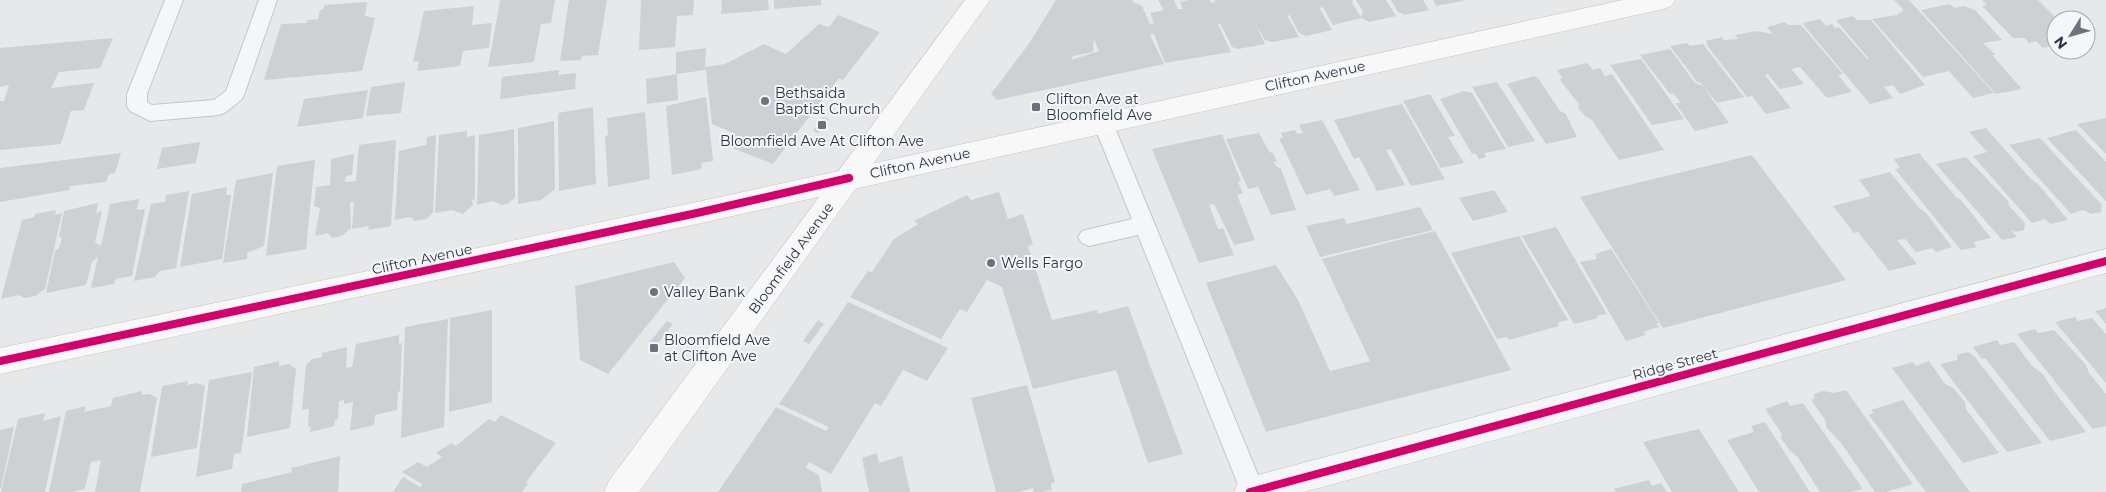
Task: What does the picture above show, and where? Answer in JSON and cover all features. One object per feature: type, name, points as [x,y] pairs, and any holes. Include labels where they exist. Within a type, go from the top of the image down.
[{"type":"main road","name":"Bloomfield Avenue","points":[[620,492],[978,0]]},
{"type":"main road","name":"Clifton Avenue","points":[[0,361],[687,216],[849,178],[1663,0]]},
{"type":"street","name":"Ridge Street","points":[[1251,492],[2106,261]]},
{"type":"lane","points":[[174,0],[137,94],[137,106],[150,113],[219,107],[234,96],[268,0]]},
{"type":"lane","points":[[1103,122],[1251,492]]},
{"type":"lane","points":[[1089,237],[1144,225]]},
{"type":"building","points":[[555,0],[551,23],[541,24],[534,62],[488,67],[500,1]]},
{"type":"building","points":[[569,0],[607,0],[598,55],[582,56],[581,60],[560,61]]},
{"type":"building","points":[[641,0],[694,0],[693,15],[677,16],[675,47],[639,50]]},
{"type":"building","points":[[722,0],[768,0],[769,10],[721,14]]},
{"type":"building","points":[[774,0],[821,0],[821,5],[774,9]]},
{"type":"building","points":[[1056,0],[1133,0],[1132,2],[1142,6],[1150,24],[1154,23],[1150,13],[1164,10],[1158,0],[1174,0],[1178,9],[1183,9],[1180,2],[1189,0],[1209,0],[1212,3],[1216,2],[1215,0],[1353,0],[1352,3],[1361,17],[1363,11],[1356,0],[1386,0],[1396,16],[1369,22],[1362,18],[1333,25],[1322,6],[1320,9],[1332,30],[1306,36],[1299,33],[1289,14],[1288,17],[1299,37],[1272,42],[1265,40],[1255,23],[1265,44],[1238,49],[1232,47],[1220,23],[1218,24],[1231,52],[1165,63],[1154,34],[1150,35],[1164,64],[997,100],[991,94],[1030,42]],"holes":[[[1094,39],[1099,51],[1071,60],[1073,56],[1093,52]]]},
{"type":"building","points":[[1391,0],[1423,0],[1429,10],[1405,15],[1398,12]]},
{"type":"building","points":[[1433,0],[1463,0],[1463,1],[1436,6]]},
{"type":"building","points":[[1894,0],[1909,0],[1994,93],[1973,98],[1949,71],[1923,77],[1872,19],[1897,15],[1904,10]]},
{"type":"building","points":[[1982,0],[2038,0],[2048,10],[2046,10],[2046,47],[2043,48],[2036,41],[2029,43],[2025,38],[2013,38],[1982,6],[1987,5]]},
{"type":"building","points":[[367,2],[365,16],[375,18],[362,71],[264,80],[281,24],[307,23],[308,20],[318,19],[320,10],[325,5]]},
{"type":"building","points":[[1950,4],[1954,8],[1964,6],[1975,10],[2002,40],[1983,43],[1996,55],[1992,55],[2022,89],[1996,94],[1921,10]]},
{"type":"building","points":[[474,6],[472,25],[492,23],[489,48],[463,51],[460,66],[417,71],[419,61],[413,62],[424,11]]},
{"type":"building","name":"Bethsaida Baptist Church","points":[[838,15],[880,32],[843,80],[839,78],[773,164],[727,146],[736,134],[712,124],[706,70],[676,74],[676,52],[706,48],[705,67],[725,64],[764,44],[786,54],[819,24],[829,27]]},
{"type":"building","points":[[1853,16],[1857,20],[1871,20],[1925,85],[1900,94],[1893,85],[1884,87],[1893,98],[1870,104],[1802,23],[1820,19],[1826,26],[1832,24],[1835,28],[1839,27],[1869,59],[1836,20]]},
{"type":"building","points":[[1785,22],[1788,25],[1801,25],[1843,74],[1838,75],[1852,92],[1827,98],[1800,67],[1791,69],[1804,84],[1780,89],[1768,74],[1765,75],[1791,108],[1766,114],[1752,96],[1747,97],[1706,44],[1708,44],[1706,41],[1722,37],[1724,40],[1738,39],[1735,35],[1757,31],[1772,34],[1767,27]]},
{"type":"building","points":[[113,38],[100,68],[59,72],[51,88],[94,83],[84,110],[71,111],[61,144],[0,150],[0,101],[4,101],[9,85],[0,87],[0,48]]},
{"type":"building","points":[[1687,43],[1690,46],[1703,44],[1744,97],[1717,103],[1700,82],[1698,83],[1670,46]]},
{"type":"building","points":[[1670,49],[1695,83],[1703,86],[1729,123],[1695,131],[1675,103],[1681,103],[1673,93],[1670,94],[1640,55]]},
{"type":"building","points":[[1641,59],[1684,119],[1652,125],[1610,65]]},
{"type":"building","points":[[1587,63],[1593,70],[1600,68],[1605,76],[1612,74],[1664,150],[1619,160],[1592,120],[1585,116],[1578,108],[1579,104],[1560,80],[1562,77],[1557,70]]},
{"type":"building","points":[[559,70],[558,75],[576,73],[575,89],[500,99],[502,77]]},
{"type":"building","points":[[677,74],[678,100],[647,104],[646,79]]},
{"type":"building","points":[[1534,76],[1538,78],[1560,111],[1566,114],[1577,137],[1546,144],[1507,84]]},
{"type":"building","points":[[405,82],[401,113],[366,116],[371,87]]},
{"type":"building","points":[[1497,82],[1535,141],[1508,147],[1472,87]]},
{"type":"building","points":[[368,90],[363,118],[297,127],[304,99]]},
{"type":"building","points":[[1464,91],[1472,93],[1506,149],[1484,153],[1486,157],[1479,159],[1475,153],[1472,154],[1440,99]]},
{"type":"building","points":[[1430,94],[1455,136],[1448,137],[1464,163],[1441,168],[1403,101]]},
{"type":"building","points":[[706,97],[713,161],[701,163],[702,169],[672,175],[666,106]]},
{"type":"building","points":[[1402,104],[1445,179],[1411,186],[1391,149],[1386,150],[1405,185],[1377,191],[1359,157],[1354,159],[1334,120]]},
{"type":"building","points":[[593,107],[596,184],[559,191],[558,113]]},
{"type":"building","points":[[645,112],[650,179],[608,187],[605,136],[608,135],[607,118]]},
{"type":"building","points":[[823,117],[829,119],[818,133],[813,131]]},
{"type":"building","points":[[2106,118],[2106,154],[2077,124]]},
{"type":"building","points":[[1322,120],[1360,190],[1334,196],[1330,189],[1306,195],[1279,138],[1283,138],[1281,133],[1295,130],[1297,134],[1303,133],[1299,125]]},
{"type":"building","points":[[554,121],[555,189],[541,200],[518,204],[518,128]]},
{"type":"building","points":[[1986,128],[2068,220],[2050,224],[2045,219],[2032,223],[1973,156],[1987,152],[1969,132]]},
{"type":"building","points":[[514,129],[515,197],[509,203],[502,205],[493,201],[477,205],[479,135]]},
{"type":"building","points":[[2076,130],[2106,162],[2106,201],[2047,138]]},
{"type":"building","points":[[467,131],[467,137],[475,135],[475,199],[472,200],[473,205],[463,214],[452,210],[435,213],[439,135]]},
{"type":"building","points":[[1259,133],[1270,153],[1272,152],[1277,161],[1274,162],[1276,166],[1281,169],[1296,210],[1271,215],[1258,187],[1248,189],[1226,139]]},
{"type":"building","points":[[1222,134],[1241,181],[1238,182],[1243,193],[1237,195],[1255,240],[1234,245],[1214,204],[1209,205],[1218,229],[1223,228],[1234,255],[1199,263],[1152,149]]},
{"type":"building","points":[[436,135],[433,212],[427,219],[415,221],[411,217],[395,220],[399,151],[426,145],[427,137]]},
{"type":"building","points":[[2040,138],[2102,205],[2101,212],[2091,214],[2083,210],[2071,214],[2009,145]]},
{"type":"building","points":[[396,140],[391,226],[368,230],[369,226],[352,229],[354,202],[350,202],[351,228],[343,235],[332,238],[328,233],[315,236],[320,208],[314,206],[316,187],[330,185],[331,159],[354,154],[352,175],[346,176],[345,182],[356,181],[359,145]]},
{"type":"building","points":[[200,142],[196,163],[157,169],[162,148]]},
{"type":"building","points":[[121,153],[115,173],[109,174],[106,182],[70,186],[69,190],[0,202],[0,168]]},
{"type":"building","points":[[1919,153],[1956,197],[1961,200],[1991,238],[1973,242],[1977,247],[1961,250],[1895,169],[1900,168],[1894,159]]},
{"type":"building","points":[[1752,155],[1846,280],[1663,328],[1580,197]]},
{"type":"building","points":[[1966,157],[2008,201],[2009,206],[2025,223],[2024,230],[2016,232],[2011,230],[2017,237],[2002,240],[1936,164]]},
{"type":"building","points":[[315,160],[306,249],[266,256],[277,166]]},
{"type":"building","points":[[1890,172],[1952,247],[1936,252],[1932,248],[1916,252],[1905,239],[1897,240],[1917,264],[1889,271],[1858,232],[1854,233],[1833,206],[1871,196],[1859,180]]},
{"type":"building","points":[[273,173],[264,246],[247,253],[247,259],[223,263],[236,180]]},
{"type":"building","points":[[227,187],[226,195],[231,195],[222,259],[180,267],[192,194]]},
{"type":"building","points":[[1494,190],[1508,212],[1473,221],[1459,198]]},
{"type":"building","points":[[189,191],[176,268],[160,271],[155,277],[134,281],[151,204],[165,202],[166,195]]},
{"type":"building","points":[[999,192],[1008,219],[1023,214],[1033,244],[1028,246],[1052,320],[1097,310],[1098,314],[1128,306],[1183,454],[1148,463],[1116,370],[1033,389],[1002,287],[987,280],[967,312],[960,309],[941,339],[850,297],[868,271],[872,272],[894,239],[918,224],[914,221],[967,195],[971,200]]},
{"type":"building","points":[[139,199],[137,210],[145,209],[132,276],[116,279],[114,284],[91,288],[98,257],[92,262],[86,285],[46,293],[55,251],[59,248],[62,238],[59,236],[64,211],[98,203],[96,213],[102,211],[95,242],[101,246],[110,204]]},
{"type":"building","points":[[1420,207],[1433,230],[1320,257],[1306,226],[1344,218],[1347,224]]},
{"type":"building","points":[[56,210],[55,215],[62,213],[45,289],[35,296],[24,298],[19,295],[1,299],[22,220],[34,217],[35,214]]},
{"type":"building","points":[[1556,227],[1607,314],[1574,324],[1522,236]]},
{"type":"building","points":[[1435,231],[1511,370],[1266,432],[1206,283],[1276,265],[1298,300],[1330,371],[1370,361],[1322,259]]},
{"type":"building","points":[[1519,236],[1568,320],[1557,323],[1559,326],[1509,340],[1507,337],[1497,339],[1451,253]]},
{"type":"building","points":[[1611,249],[1659,323],[1656,324],[1659,327],[1643,332],[1646,335],[1626,341],[1580,262],[1597,259],[1595,254]]},
{"type":"building","points":[[674,262],[685,278],[608,374],[580,360],[575,286]]},
{"type":"building","points":[[848,302],[948,348],[927,381],[903,370],[881,406],[875,403],[831,474],[809,462],[806,468],[819,475],[822,492],[718,492],[776,407],[826,431],[829,427],[779,404]]},
{"type":"building","points":[[2106,308],[2106,324],[2095,311]]},
{"type":"building","points":[[492,310],[492,402],[449,412],[450,318]]},
{"type":"building","points":[[2075,317],[2078,321],[2092,318],[2106,334],[2106,383],[2055,322]]},
{"type":"building","points":[[448,319],[444,427],[401,438],[405,327]]},
{"type":"building","points":[[818,320],[824,324],[809,344],[803,341]]},
{"type":"building","points":[[667,321],[673,324],[656,346],[649,343]]},
{"type":"building","points":[[2035,329],[2038,333],[2054,330],[2086,365],[2089,373],[2106,394],[2106,426],[2093,429],[2017,334]]},
{"type":"building","points":[[399,335],[399,344],[402,343],[400,391],[398,392],[397,410],[375,415],[374,425],[350,431],[353,402],[344,404],[344,400],[339,401],[338,419],[335,420],[334,426],[310,432],[311,426],[308,427],[309,409],[302,410],[306,365],[312,359],[322,357],[322,353],[347,347],[346,368],[352,367],[356,344]]},
{"type":"building","points":[[1997,340],[2000,345],[2014,342],[2032,366],[2043,374],[2086,432],[2050,441],[1985,358],[1982,359],[1973,347]]},
{"type":"building","points":[[1968,352],[1974,356],[2042,443],[2007,452],[1940,364],[1957,360],[1957,355]]},
{"type":"building","points":[[279,361],[279,366],[289,364],[296,369],[290,428],[247,437],[254,367]]},
{"type":"building","points":[[1929,361],[1945,384],[1953,388],[1965,402],[1966,409],[1999,453],[1963,463],[1892,368],[1913,362],[1916,366]]},
{"type":"building","points":[[252,372],[241,453],[234,454],[232,469],[196,477],[209,380]]},
{"type":"building","points":[[188,381],[187,385],[197,383],[205,386],[197,448],[151,457],[162,386]]},
{"type":"building","points":[[1027,385],[1055,482],[1051,484],[1052,490],[1043,492],[1034,492],[1033,488],[1019,492],[996,492],[971,398]]},
{"type":"building","points":[[1846,390],[1913,484],[1886,492],[1875,492],[1841,443],[1826,427],[1826,421],[1811,400],[1814,399],[1814,394],[1823,391],[1834,393]]},
{"type":"building","points":[[142,391],[141,395],[150,394],[157,398],[140,492],[95,492],[101,460],[91,462],[85,489],[73,492],[49,492],[66,411],[86,406],[84,412],[111,406],[113,398]]},
{"type":"building","points":[[1903,400],[1970,492],[1926,492],[1869,415],[1874,413],[1871,410]]},
{"type":"building","points":[[1787,401],[1790,406],[1803,403],[1863,489],[1851,492],[1820,492],[1797,456],[1790,451],[1781,438],[1782,434],[1765,409]]},
{"type":"building","points":[[45,413],[43,421],[61,416],[45,492],[1,492],[18,419]]},
{"type":"building","points":[[501,415],[556,443],[526,482],[528,484],[522,492],[393,492],[403,477],[420,487],[422,484],[402,472],[418,462],[427,467],[442,457],[436,453],[451,443],[456,446],[489,419],[495,422]]},
{"type":"building","points":[[1765,422],[1810,492],[1759,492],[1727,440],[1754,432],[1751,426]]},
{"type":"building","points":[[14,427],[1,488],[0,488],[0,430]]},
{"type":"building","points":[[1699,429],[1739,492],[1672,492],[1643,442]]},
{"type":"building","points":[[877,453],[879,463],[902,456],[910,492],[869,492],[862,458]]},
{"type":"building","points":[[340,456],[338,492],[241,492],[242,484],[292,472],[291,468]]},
{"type":"building","points":[[1649,480],[1652,486],[1661,483],[1667,492],[1616,492],[1614,489]]},
{"type":"cycle path","points":[[0,361],[697,213],[849,178]]},
{"type":"cycle path","points":[[1250,492],[2106,261]]},
{"type":"place","name":"Bethsaida Baptist Church","points":[[765,101]]},
{"type":"place","name":"Clifton Ave at Bloomfield Ave","points":[[1036,107]]},
{"type":"place","name":"Bloomfield Ave At Clifton Ave","points":[[822,125]]},
{"type":"place","name":"Wells Fargo","points":[[991,263]]},
{"type":"place","name":"Valley Bank","points":[[654,292]]},
{"type":"place","name":"Bloomfield Ave at Clifton Ave","points":[[654,348]]}]
